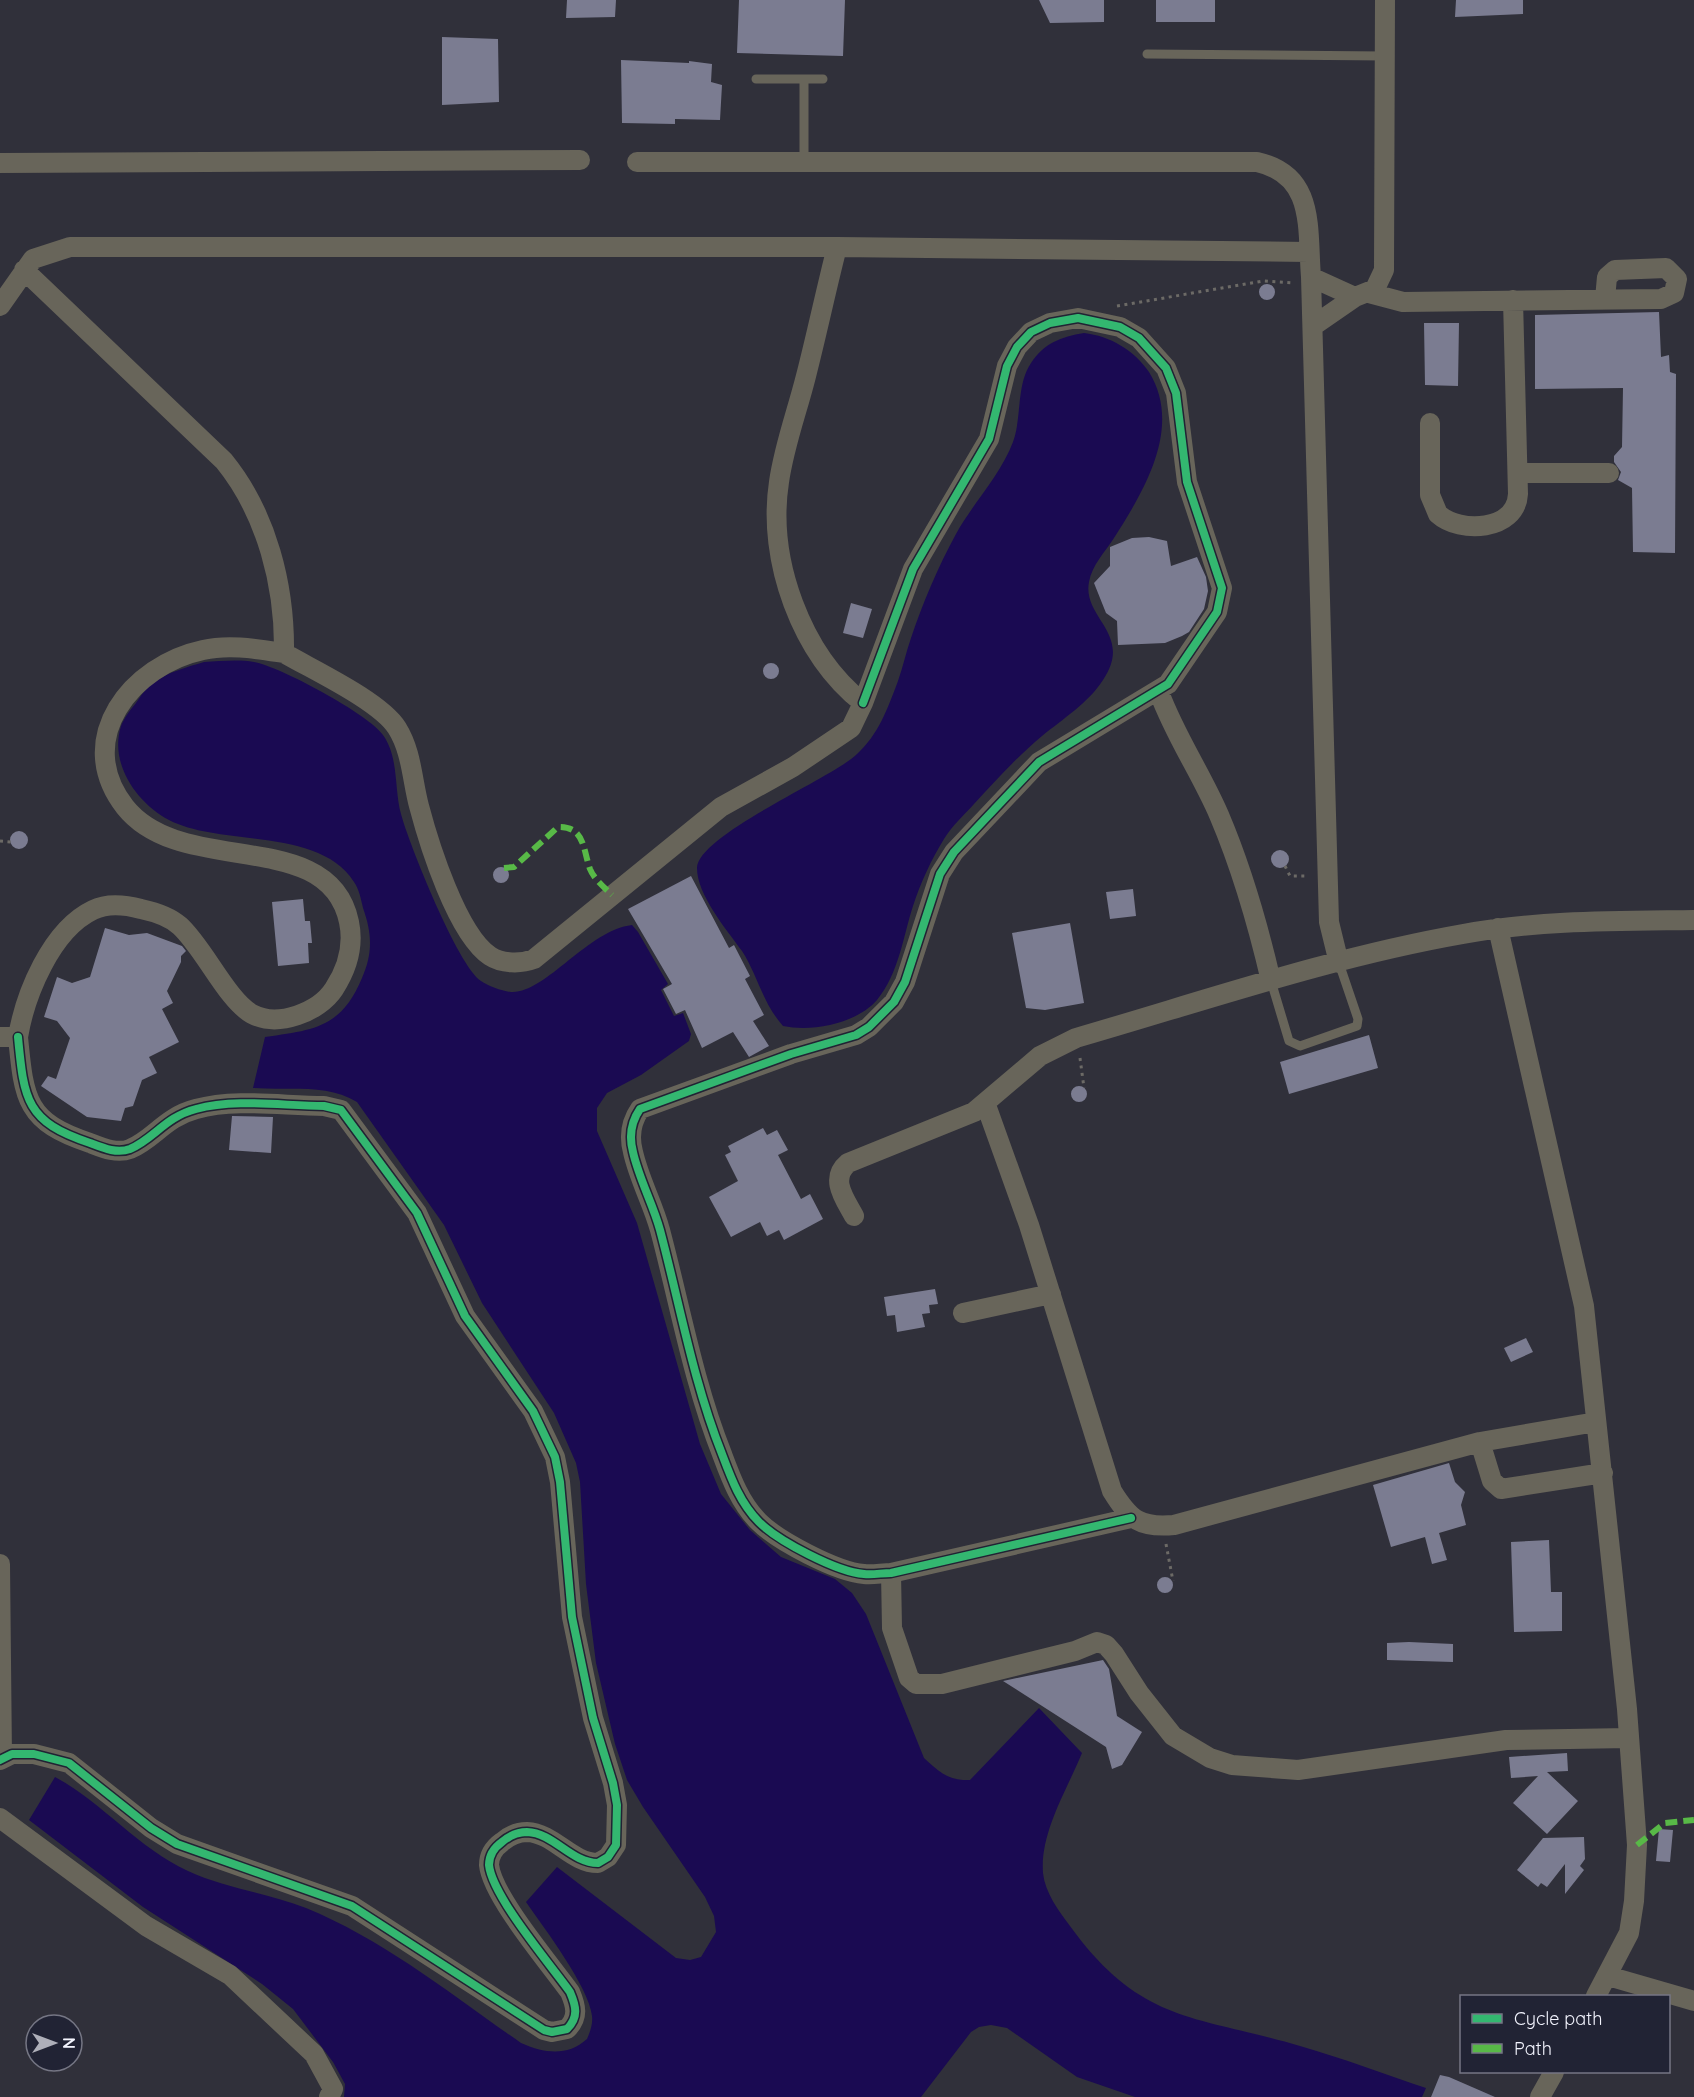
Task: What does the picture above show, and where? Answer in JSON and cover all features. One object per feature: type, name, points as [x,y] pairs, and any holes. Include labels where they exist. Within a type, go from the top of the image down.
[{"type":"street","points":[[1313,326],[1379,283],[1384,270],[1385,0]]},
{"type":"street","points":[[0,164],[580,160]]},
{"type":"street","points":[[638,162],[1257,162],[1277,169],[1300,192],[1306,212],[1313,326],[1329,922],[1339,963]]},
{"type":"street","points":[[0,306],[33,259],[70,247],[837,247],[1309,252]]},
{"type":"street","points":[[837,247],[778,484],[778,536],[784,576],[805,632],[844,689],[863,703]]},
{"type":"street","points":[[24,270],[224,461],[238,478],[257,518],[275,570],[282,600],[284,653]]},
{"type":"street","points":[[1311,280],[1362,295],[1403,302],[1605,299]]},
{"type":"street","points":[[1430,423],[1431,502],[1443,519],[1455,524],[1502,522],[1516,507],[1518,473],[1513,300]]},
{"type":"street","points":[[0,1564],[1,1759],[12,1754],[34,1754],[69,1764],[151,1828],[177,1844],[352,1906],[544,2030],[552,2032],[567,2029],[576,2016],[575,2003],[570,1992],[496,1889],[489,1864],[490,1857],[499,1844],[513,1835],[527,1832],[541,1835],[585,1861],[598,1863],[612,1852],[618,1833],[614,1783],[593,1718],[572,1617],[558,1467],[550,1442],[537,1419],[465,1316],[417,1213],[341,1110],[324,1106],[220,1105],[197,1109],[171,1119],[132,1148],[123,1151],[106,1149],[71,1137],[36,1114],[26,1091],[9,1037],[31,987],[60,939],[83,916],[93,909],[108,905],[130,906],[160,914],[177,923],[195,940],[241,1005],[252,1014],[264,1018],[296,1016],[312,1009],[331,994],[343,975],[349,957],[350,933],[344,909],[329,883],[311,869],[189,846],[152,830],[137,820],[124,805],[109,775],[106,757],[108,728],[114,714],[132,689],[155,668],[169,660],[210,648],[247,648],[284,653],[379,709],[396,727],[412,771],[418,804],[440,873],[471,935],[488,956],[497,960],[516,963],[534,959],[721,807],[793,767],[851,728],[863,703],[913,569],[985,448],[1012,355],[1031,332],[1050,323],[1078,318],[1094,319],[1120,327],[1139,338],[1166,368],[1176,393],[1187,482],[1222,588],[1217,612],[1174,677],[1159,692],[1039,762],[954,852],[940,874],[905,982],[894,1002],[869,1027],[856,1035],[791,1054],[640,1109],[631,1127],[633,1151],[659,1226],[692,1366],[710,1423],[738,1493],[758,1521],[789,1544],[847,1570],[863,1574],[891,1573],[1131,1518]]},
{"type":"street","points":[[1518,473],[1608,473]]},
{"type":"street","points":[[1159,692],[1180,742],[1223,824],[1259,932],[1271,981]]},
{"type":"street","points":[[854,1216],[839,1186],[840,1173],[848,1163],[962,1118],[986,1105],[1040,1056],[1076,1038],[1271,981],[1430,940],[1498,928],[1560,923],[1694,921]]},
{"type":"street","points":[[1498,928],[1584,1306],[1629,1738],[1636,1845],[1634,1901],[1629,1933],[1597,1995]]},
{"type":"street","points":[[986,1105],[1051,1294],[1112,1491],[1131,1518],[1144,1524],[1174,1525],[1480,1442],[1596,1422]]},
{"type":"street","points":[[963,1313],[1051,1294]]},
{"type":"street","points":[[1480,1442],[1492,1481],[1501,1489],[1603,1473]]},
{"type":"street","points":[[891,1573],[892,1628],[909,1678],[916,1684],[942,1684],[1075,1651],[1097,1642],[1106,1645],[1114,1654],[1139,1693],[1173,1736],[1210,1758],[1232,1765],[1298,1770],[1506,1740],[1629,1738]]},
{"type":"street","points":[[0,1818],[146,1926],[230,1975],[314,2054],[333,2089],[329,2097]]},
{"type":"street","points":[[1608,1976],[1694,2001]]},
{"type":"street","points":[[1540,2097],[1553,2073]]},
{"type":"lane","points":[[1147,54],[1385,56]]},
{"type":"lane","points":[[756,79],[823,79]]},
{"type":"lane","points":[[804,79],[804,162]]},
{"type":"lane","points":[[1271,981],[1289,1041],[1300,1046],[1357,1026],[1358,1019],[1339,963]]},
{"type":"path","points":[[1094,319],[1099,309],[1263,281],[1311,280]]},
{"type":"path","points":[[1273,286],[1278,282]]},
{"type":"path","points":[[0,841],[11,842]]},
{"type":"path","points":[[1285,866],[1290,876],[1328,876]]},
{"type":"path","points":[[1076,1038],[1084,1088]]},
{"type":"path","points":[[1162,1526],[1173,1581]]},
{"type":"shaded area","points":[[1084,333],[1103,337],[1121,345],[1143,364],[1158,393],[1162,415],[1161,436],[1156,458],[1147,479],[1126,520],[1096,564],[1089,582],[1089,595],[1093,606],[1110,638],[1113,650],[1111,664],[1091,696],[1015,760],[947,834],[923,880],[913,906],[900,954],[877,1000],[858,1015],[833,1024],[807,1028],[783,1026],[770,1008],[742,951],[707,901],[698,878],[697,868],[703,855],[719,840],[767,808],[842,765],[856,755],[871,739],[890,702],[909,643],[943,559],[956,534],[1008,454],[1016,433],[1021,391],[1026,372],[1036,356],[1047,346],[1061,339]]},
{"type":"shaded area","points":[[229,660],[266,665],[323,692],[375,726],[383,735],[392,753],[401,814],[424,876],[460,953],[471,971],[484,983],[511,992],[524,990],[538,983],[583,949],[616,929],[632,925],[638,932],[668,984],[661,990],[674,1016],[683,1013],[691,1034],[689,1041],[641,1075],[607,1093],[597,1108],[597,1131],[637,1223],[700,1444],[721,1494],[750,1530],[781,1557],[835,1579],[852,1593],[866,1614],[924,1758],[945,1775],[970,1780],[1039,1708],[1082,1753],[1050,1827],[1043,1858],[1044,1880],[1057,1908],[1096,1958],[1121,1982],[1146,1999],[1172,2011],[1363,2066],[1426,2088],[1422,2097],[1135,2097],[1077,2077],[1007,2028],[991,2025],[979,2027],[971,2032],[921,2097],[344,2097],[345,2084],[333,2062],[293,2009],[262,1984],[143,1907],[29,1820],[55,1777],[89,1799],[170,1861],[202,1877],[291,1903],[335,1921],[390,1952],[521,2043],[547,2051],[563,2051],[579,2045],[587,2039],[592,2022],[589,2004],[575,1974],[526,1902],[557,1867],[676,1958],[690,1960],[701,1957],[716,1932],[714,1916],[705,1897],[627,1780],[615,1744],[596,1663],[586,1584],[580,1482],[576,1463],[554,1413],[482,1303],[444,1225],[357,1102],[333,1092],[320,1090],[253,1088],[265,1037],[298,1032],[324,1024],[335,1017],[354,995],[366,969],[370,951],[368,926],[356,885],[338,865],[318,853],[294,845],[190,828],[169,820],[146,803],[128,781],[122,768],[118,740],[121,726],[144,692],[151,684],[166,675],[204,662]]},
{"type":"building","points":[[567,0],[616,0],[615,17],[566,18]]},
{"type":"building","points":[[739,0],[845,0],[843,56],[737,53]]},
{"type":"building","points":[[1039,0],[1104,0],[1104,22],[1050,23]]},
{"type":"building","points":[[1156,0],[1215,0],[1215,22],[1156,22]]},
{"type":"building","points":[[1456,0],[1523,0],[1523,14],[1455,17]]},
{"type":"building","points":[[442,37],[498,39],[499,102],[442,105]]},
{"type":"building","points":[[621,60],[689,63],[689,61],[712,64],[711,82],[722,85],[720,120],[675,119],[675,124],[622,123]]},
{"type":"building","points":[[1267,284],[1275,292],[1267,300],[1259,292]]},
{"type":"building","points":[[1659,312],[1661,357],[1669,355],[1670,372],[1676,374],[1675,553],[1633,552],[1632,488],[1618,480],[1621,472],[1614,462],[1614,456],[1622,447],[1623,388],[1535,389],[1535,315]]},
{"type":"building","points":[[1424,323],[1459,323],[1458,386],[1425,385]]},
{"type":"building","points":[[1149,537],[1167,541],[1171,566],[1197,557],[1206,577],[1208,591],[1204,609],[1189,632],[1182,636],[1165,643],[1118,645],[1117,621],[1106,613],[1094,583],[1110,566],[1110,547],[1132,538]]},
{"type":"building","points":[[851,603],[872,609],[863,638],[843,633]]},
{"type":"building","points":[[768,663],[774,663],[779,671],[777,677],[768,679],[763,674],[763,668]]},
{"type":"building","points":[[19,831],[25,834],[28,840],[25,846],[19,849],[13,846],[10,840],[13,834]]},
{"type":"building","points":[[1280,850],[1286,853],[1289,859],[1286,865],[1280,868],[1274,865],[1271,859],[1274,853]]},
{"type":"building","points":[[501,867],[509,875],[501,883],[493,875]]},
{"type":"building","points":[[691,876],[729,948],[734,945],[750,976],[745,979],[764,1015],[753,1021],[769,1046],[749,1057],[733,1032],[702,1048],[685,1010],[676,1014],[663,989],[672,984],[628,909]]},
{"type":"building","points":[[1133,889],[1136,916],[1110,919],[1106,892]]},
{"type":"building","points":[[303,899],[305,921],[310,921],[312,943],[308,943],[309,963],[278,966],[272,902]]},
{"type":"building","points":[[1070,923],[1084,1003],[1045,1010],[1026,1008],[1012,933]]},
{"type":"building","points":[[105,928],[129,935],[147,933],[182,946],[186,951],[181,956],[181,962],[167,991],[173,1003],[162,1009],[179,1042],[149,1057],[157,1073],[142,1080],[133,1106],[125,1108],[121,1121],[87,1117],[41,1086],[48,1076],[56,1079],[70,1038],[57,1021],[44,1017],[57,977],[72,983],[90,977]]},
{"type":"building","points":[[1369,1035],[1378,1068],[1289,1094],[1280,1062]]},
{"type":"building","points":[[1079,1086],[1087,1094],[1079,1102],[1071,1094]]},
{"type":"building","points":[[232,1116],[273,1117],[271,1153],[229,1150]]},
{"type":"building","points":[[763,1128],[767,1135],[777,1130],[788,1150],[778,1155],[801,1199],[810,1194],[823,1219],[784,1240],[779,1230],[767,1236],[760,1222],[731,1237],[709,1197],[738,1181],[725,1155],[731,1152],[728,1146]]},
{"type":"building","points":[[935,1289],[938,1304],[929,1305],[930,1313],[922,1314],[925,1327],[897,1332],[895,1315],[887,1316],[884,1297]]},
{"type":"building","points":[[1526,1338],[1533,1352],[1511,1362],[1504,1348]]},
{"type":"building","points":[[1449,1463],[1455,1482],[1465,1492],[1461,1505],[1466,1525],[1439,1533],[1447,1560],[1432,1564],[1425,1537],[1391,1547],[1373,1485]]},
{"type":"building","points":[[1549,1540],[1551,1592],[1562,1592],[1562,1631],[1514,1632],[1511,1542]]},
{"type":"building","points":[[1162,1577],[1168,1577],[1173,1585],[1171,1591],[1162,1593],[1157,1588],[1157,1582]]},
{"type":"building","points":[[1387,1643],[1453,1644],[1453,1662],[1387,1660]]},
{"type":"building","points":[[1103,1660],[1109,1669],[1117,1716],[1142,1732],[1122,1765],[1112,1769],[1106,1747],[1003,1681]]},
{"type":"building","points":[[1567,1753],[1568,1771],[1547,1772],[1578,1801],[1547,1834],[1513,1803],[1538,1776],[1511,1778],[1509,1757]]},
{"type":"building","points":[[1659,1829],[1673,1830],[1670,1862],[1656,1861]]},
{"type":"building","points":[[1584,1837],[1585,1859],[1580,1866],[1584,1870],[1565,1894],[1565,1864],[1547,1887],[1541,1883],[1538,1887],[1517,1870],[1543,1838]]},
{"type":"building","points":[[1440,2075],[1449,2077],[1495,2097],[1431,2097]]},
{"type":"marked path","points":[[504,868],[514,867],[558,827],[567,828],[573,830],[582,840],[592,873],[612,895]]},
{"type":"marked path","points":[[1637,1845],[1665,1823],[1694,1820]]},
{"type":"cycle path","points":[[863,703],[913,569],[989,439],[1007,366],[1017,347],[1031,332],[1050,323],[1078,318],[1120,327],[1139,338],[1166,368],[1176,393],[1187,482],[1222,588],[1217,612],[1168,684],[1039,762],[954,852],[940,874],[905,982],[894,1002],[869,1027],[856,1035],[791,1054],[640,1109],[631,1135],[642,1182],[660,1230],[695,1371],[712,1426],[741,1498],[752,1515],[768,1530],[824,1562],[853,1572],[871,1574],[891,1573],[1131,1518]]},
{"type":"cycle path","points":[[0,1760],[12,1754],[34,1754],[69,1763],[151,1828],[177,1844],[352,1906],[544,2030],[552,2032],[567,2029],[571,2025],[575,2016],[575,2007],[570,1992],[536,1948],[500,1894],[489,1865],[491,1855],[497,1846],[511,1836],[524,1832],[546,1837],[588,1862],[598,1863],[608,1857],[616,1845],[617,1805],[613,1783],[593,1718],[572,1617],[560,1482],[555,1457],[533,1411],[465,1316],[417,1213],[341,1110],[324,1106],[260,1103],[211,1106],[176,1117],[130,1149],[110,1150],[69,1135],[53,1126],[32,1106],[23,1077],[18,1037]]}]
